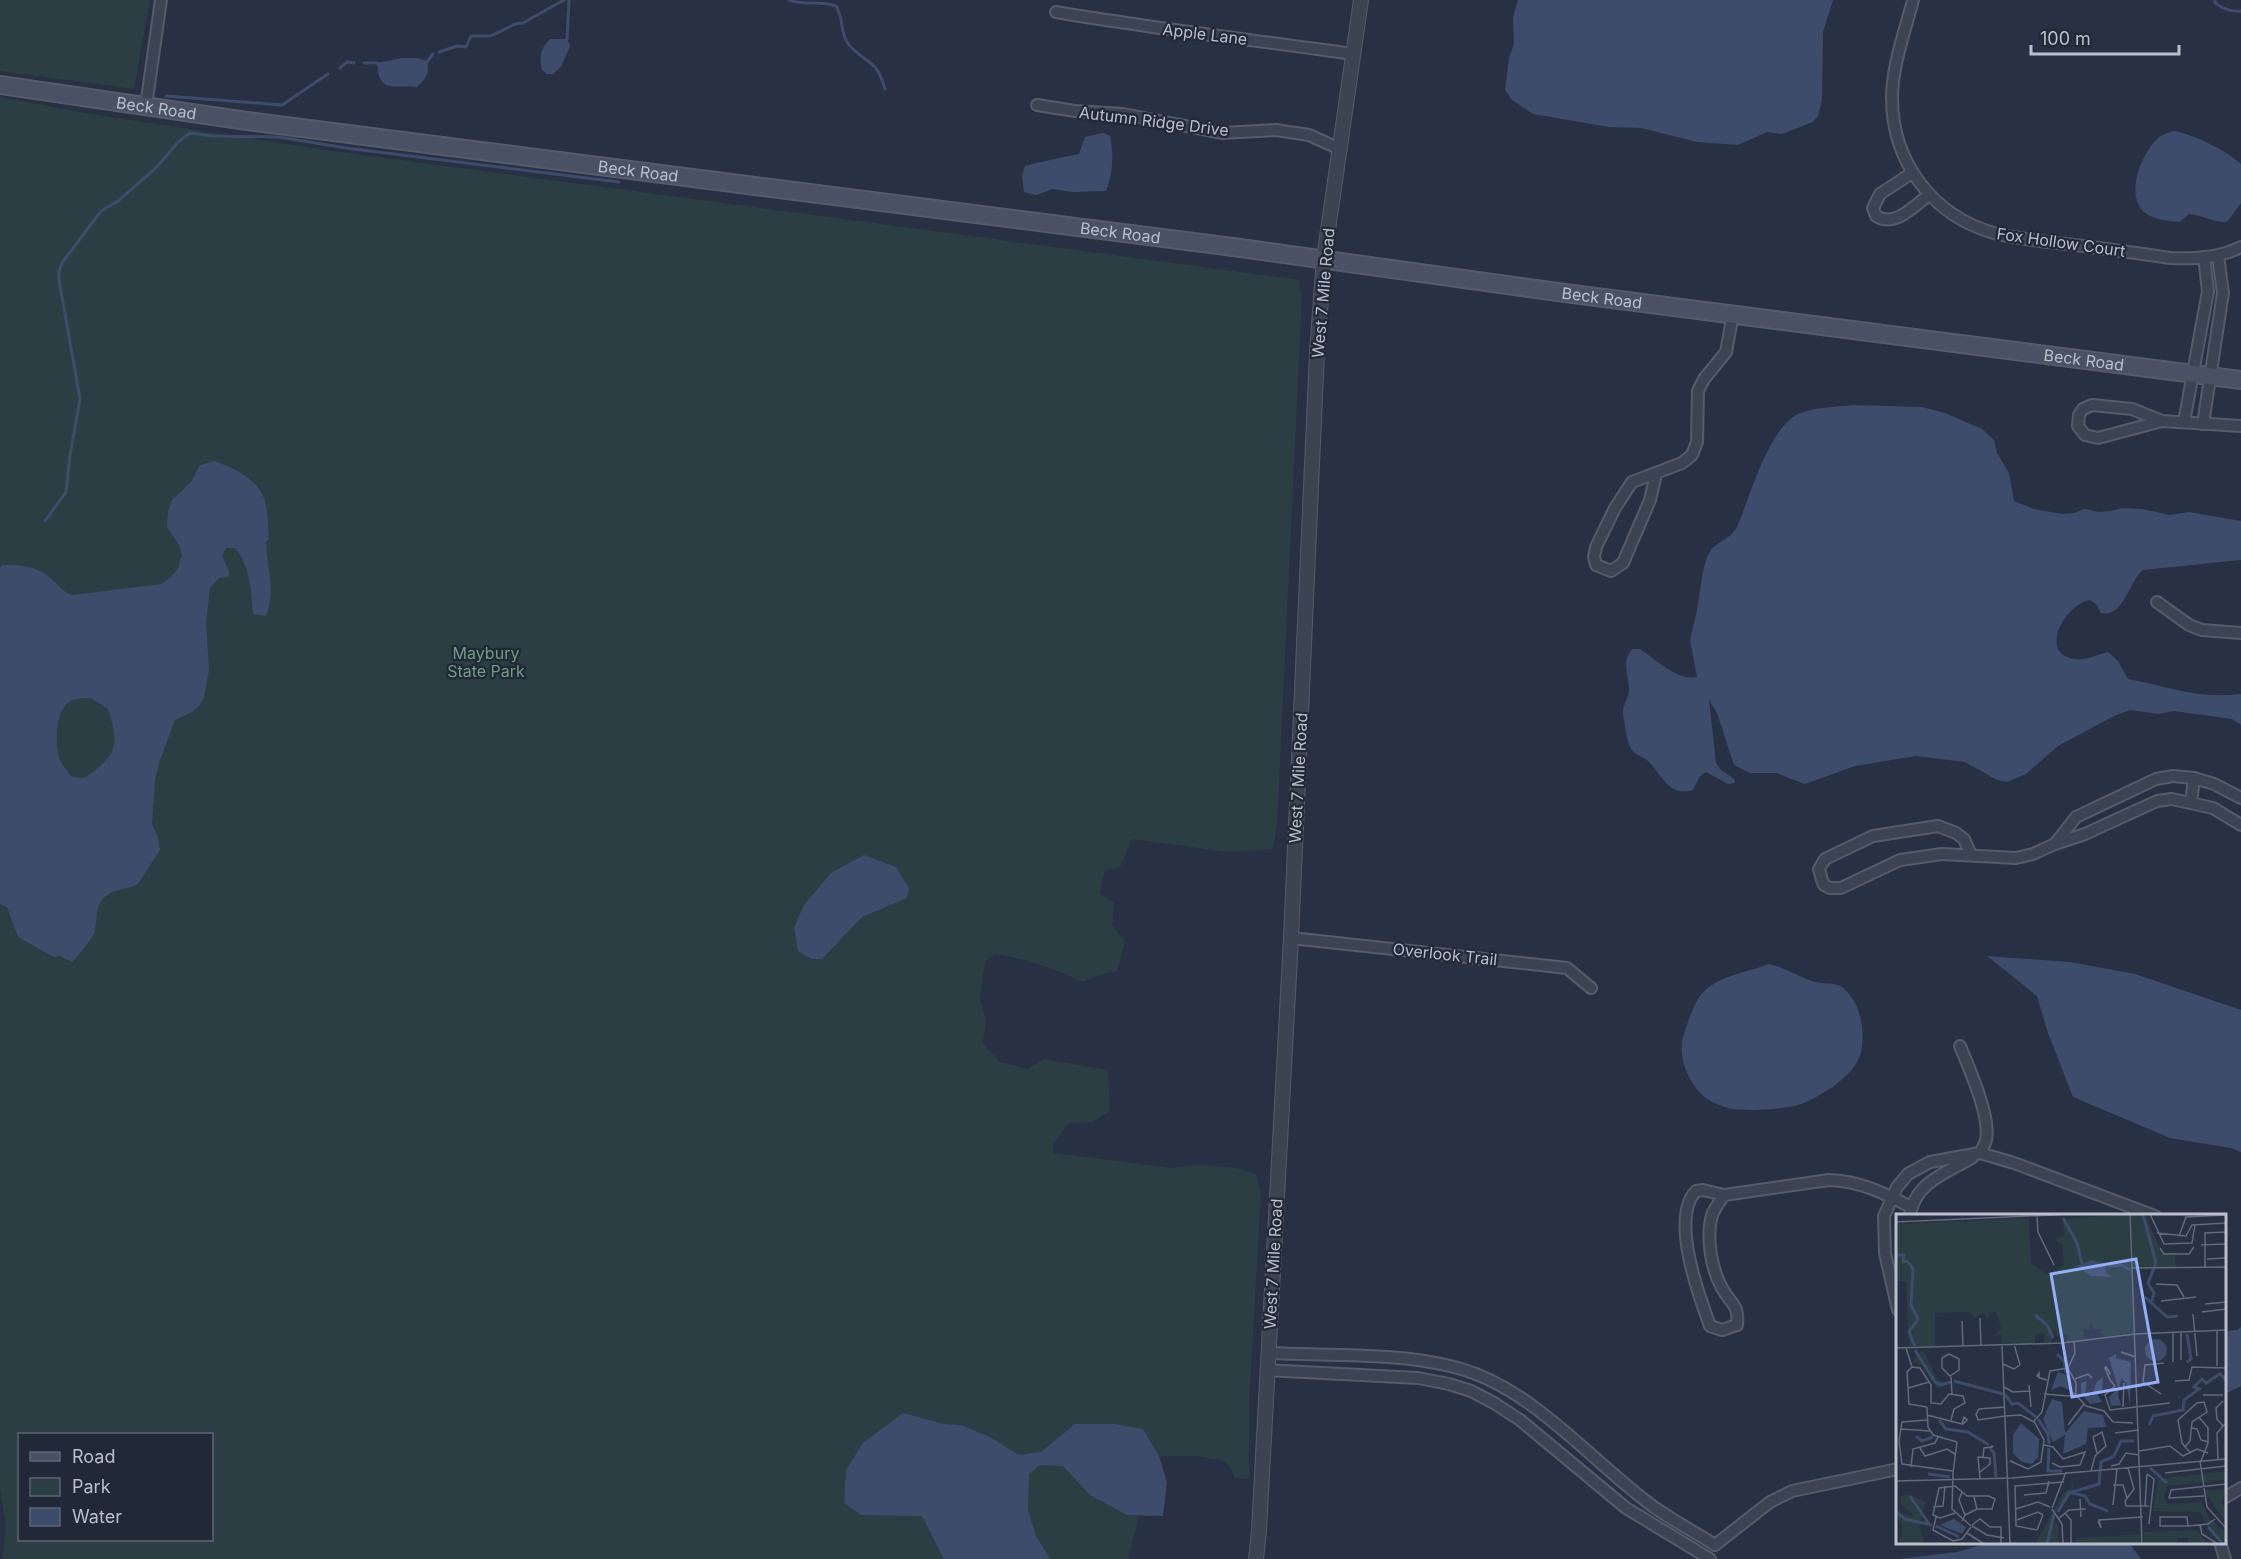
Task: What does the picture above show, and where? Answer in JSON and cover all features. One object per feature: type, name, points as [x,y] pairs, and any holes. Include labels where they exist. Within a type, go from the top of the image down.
[{"type":"main road","name":"Beck Road","points":[[0,85],[146,106],[1324,258],[1565,293],[2241,380]]},
{"type":"street","points":[[146,106],[161,0]]},
{"type":"street","name":"West 7 Mile Road","points":[[1256,1559],[1291,938],[1316,364],[1324,258],[1361,0]]},
{"type":"street","name":"Fox Hollow Court","points":[[1913,0],[1895,73],[1892,96],[1896,135],[1912,173],[1929,195],[1959,219],[1996,234],[2170,258],[2218,256],[2241,247]]},
{"type":"street","name":"Apple Lane","points":[[1056,12],[1137,26],[1238,37],[1353,54]]},
{"type":"street","name":"Autumn Ridge Drive","points":[[1037,105],[1075,111],[1123,114],[1222,133],[1276,130],[1309,135],[1340,149]]},
{"type":"street","points":[[1912,173],[1880,194],[1873,208],[1876,216],[1887,220],[1895,219],[1929,195]]},
{"type":"street","points":[[2184,422],[2202,375],[2223,293],[2218,256]]},
{"type":"street","points":[[2203,424],[2202,375],[2208,291],[2204,257]]},
{"type":"street","points":[[1656,474],[1650,500],[1623,563],[1611,571],[1596,565],[1594,557],[1596,547],[1615,508],[1632,482],[1688,460],[1696,448],[1698,391],[1704,379],[1726,352],[1733,314]]},
{"type":"street","points":[[2162,421],[2132,409],[2092,405],[2079,415],[2078,426],[2085,435],[2098,438],[2162,421],[2240,428]]},
{"type":"street","points":[[2157,602],[2189,625],[2202,630],[2241,633]]},
{"type":"street","points":[[2055,844],[2076,817],[2156,779],[2173,776],[2194,778],[2214,784],[2241,798]]},
{"type":"street","points":[[2191,803],[2194,778]]},
{"type":"street","points":[[1971,855],[1964,839],[1938,826],[1873,836],[1825,859],[1821,864],[1819,875],[1824,885],[1830,888],[1841,888],[1900,860],[1942,855],[2016,858],[2033,854],[2085,834],[2157,801],[2172,799],[2213,808],[2241,825]]},
{"type":"street","name":"Overlook Trail","points":[[1291,938],[1567,968],[1591,988]]},
{"type":"street","points":[[1724,1195],[1713,1214],[1710,1225],[1711,1246],[1715,1272],[1721,1287],[1738,1311],[1737,1325],[1722,1330],[1710,1326],[1696,1288],[1687,1246],[1687,1222],[1691,1196],[1696,1191],[1703,1190],[1724,1195],[1829,1180],[1853,1181],[1892,1197],[1911,1211],[1918,1192],[1929,1182],[1980,1153],[1986,1139],[1985,1118],[1960,1046]]},
{"type":"street","points":[[1896,1298],[1885,1253],[1884,1216],[1892,1197],[1908,1174],[1930,1162],[1980,1153],[2014,1163],[2152,1214]]},
{"type":"street","points":[[1268,1353],[1392,1358],[1459,1368],[1503,1387],[1531,1404],[1648,1503],[1715,1545]]},
{"type":"street","points":[[1391,1376],[1392,1358]]},
{"type":"street","points":[[1267,1370],[1391,1376],[1449,1384],[1471,1391],[1520,1420],[1626,1509],[1710,1559],[1715,1545],[1770,1502],[1792,1491],[1896,1469]]},
{"type":"street","points":[[1494,1403],[1503,1387]]},
{"type":"street","points":[[1595,1481],[1605,1467]]},
{"type":"street","points":[[2226,1497],[2241,1488]]},
{"type":"street","points":[[2221,1544],[2225,1559]]},
{"type":"green space","points":[[0,0],[150,0],[134,89],[0,71]]},
{"type":"green space","name":"Maybury State Park","points":[[0,97],[91,114],[319,149],[1300,280],[1299,289],[1302,295],[1277,826],[1273,849],[1228,852],[1132,839],[1120,868],[1105,870],[1100,894],[1114,903],[1112,924],[1125,942],[1117,971],[1083,982],[1040,965],[994,954],[985,962],[980,1000],[986,1019],[983,1043],[1000,1062],[1028,1069],[1044,1059],[1108,1070],[1110,1111],[1093,1122],[1069,1123],[1053,1144],[1054,1153],[1171,1168],[1199,1165],[1236,1168],[1256,1174],[1261,1192],[1249,1404],[1249,1479],[1235,1478],[1226,1461],[1196,1456],[1159,1456],[1145,1433],[1127,1515],[1139,1516],[1128,1559],[2,1559],[6,1528],[0,1488]]},
{"type":"water","points":[[1518,0],[1833,0],[1823,32],[1822,100],[1818,116],[1813,122],[1782,134],[1767,132],[1738,145],[1697,142],[1641,128],[1609,127],[1533,114],[1512,100],[1505,90],[1509,58],[1514,44],[1513,17]]},
{"type":"water","points":[[550,39],[567,39],[570,46],[561,67],[553,74],[547,74],[542,70],[541,57],[544,46]]},
{"type":"water","points":[[402,58],[427,61],[427,76],[417,87],[389,86],[381,80],[377,63]]},
{"type":"water","points":[[2174,131],[2209,143],[2241,164],[2241,203],[2227,222],[2189,214],[2180,222],[2162,220],[2148,215],[2138,204],[2136,185],[2141,164],[2151,146],[2159,138]]},
{"type":"water","points":[[1103,133],[1110,136],[1112,150],[1111,171],[1106,191],[1072,192],[1053,189],[1036,195],[1024,192],[1022,176],[1025,166],[1079,154],[1085,137]]},
{"type":"water","points":[[1853,405],[1922,407],[1945,413],[1982,429],[1994,440],[1997,453],[2009,473],[2014,501],[2034,509],[2062,514],[2085,509],[2098,512],[2122,508],[2143,509],[2169,515],[2189,512],[2241,521],[2241,560],[2143,570],[2115,610],[2101,613],[2096,604],[2090,600],[2081,603],[2064,619],[2056,639],[2058,648],[2064,655],[2075,659],[2108,652],[2118,661],[2128,679],[2196,694],[2241,694],[2241,725],[2232,719],[2174,711],[2158,714],[2130,710],[2058,746],[2026,774],[2007,782],[1997,780],[1965,762],[1916,756],[1855,766],[1805,784],[1776,773],[1750,773],[1734,765],[1717,713],[1709,700],[1716,763],[1721,770],[1734,779],[1735,783],[1728,784],[1706,772],[1700,776],[1693,790],[1685,792],[1672,788],[1647,760],[1634,752],[1628,742],[1623,714],[1629,691],[1626,662],[1629,653],[1633,649],[1640,649],[1675,673],[1690,678],[1697,677],[1690,640],[1707,557],[1712,548],[1731,535],[1737,527],[1769,448],[1787,422],[1798,414]]},
{"type":"water","points":[[215,461],[230,467],[245,475],[262,493],[266,506],[269,539],[266,542],[271,589],[269,607],[266,616],[253,614],[249,579],[244,563],[235,548],[226,548],[222,555],[229,571],[229,577],[219,578],[210,588],[206,622],[209,670],[204,697],[192,712],[175,720],[155,779],[152,824],[160,850],[138,884],[111,893],[103,899],[97,910],[94,934],[72,962],[60,956],[54,957],[18,937],[7,907],[0,904],[0,568],[2,565],[20,565],[33,568],[44,573],[63,590],[73,595],[162,584],[177,570],[182,555],[179,545],[167,527],[168,512],[172,500],[191,482],[200,465]],"holes":[[[91,698],[108,709],[114,732],[113,749],[110,756],[85,778],[72,777],[59,757],[57,743],[59,720],[64,707],[69,702]]]},
{"type":"water","points":[[864,855],[896,867],[909,888],[907,898],[862,917],[822,959],[812,959],[798,951],[794,927],[804,905],[831,873]]},
{"type":"water","points":[[1987,956],[2070,962],[2135,974],[2241,1010],[2241,1152],[2231,1148],[2170,1138],[2073,1097],[2048,1033],[2037,996]]},
{"type":"water","points":[[1769,964],[1815,982],[1839,985],[1850,995],[1861,1020],[1863,1038],[1860,1055],[1850,1072],[1843,1078],[1828,1090],[1804,1103],[1768,1109],[1728,1108],[1707,1099],[1690,1078],[1682,1051],[1685,1032],[1697,1000],[1714,983]]},
{"type":"water","points":[[2241,1327],[2241,1386],[2226,1394],[2226,1331],[2237,1330]]},
{"type":"water","points":[[903,1413],[944,1424],[961,1425],[990,1437],[1019,1455],[1041,1452],[1075,1424],[1114,1424],[1143,1429],[1159,1456],[1167,1482],[1163,1516],[1127,1515],[1090,1495],[1063,1466],[1040,1465],[1029,1474],[1028,1510],[1036,1536],[1050,1559],[944,1559],[922,1516],[861,1515],[844,1503],[846,1470],[863,1443]]},
{"type":"water","points":[[1985,1544],[2130,1544],[2141,1559],[1899,1559],[1957,1552]]},
{"type":"waterway","points":[[439,52],[457,46],[466,47],[471,36],[491,36],[515,24],[523,23],[564,0]]},
{"type":"waterway","points":[[567,39],[569,0]]},
{"type":"waterway","points":[[789,0],[836,6],[847,42],[875,67],[885,89]]},
{"type":"waterway","points":[[2215,0],[2215,3],[2224,8],[2241,11]]},
{"type":"waterway","points":[[426,63],[433,54]]},
{"type":"waterway","points":[[340,68],[347,62],[354,63]]},
{"type":"waterway","points":[[364,63],[377,63],[379,66]]},
{"type":"waterway","points":[[166,96],[282,105],[328,74]]},
{"type":"waterway","points":[[45,521],[66,492],[80,399],[59,271],[62,263],[101,211],[118,201],[157,167],[178,142],[190,133],[213,136],[279,137],[346,148],[619,182]]}]
